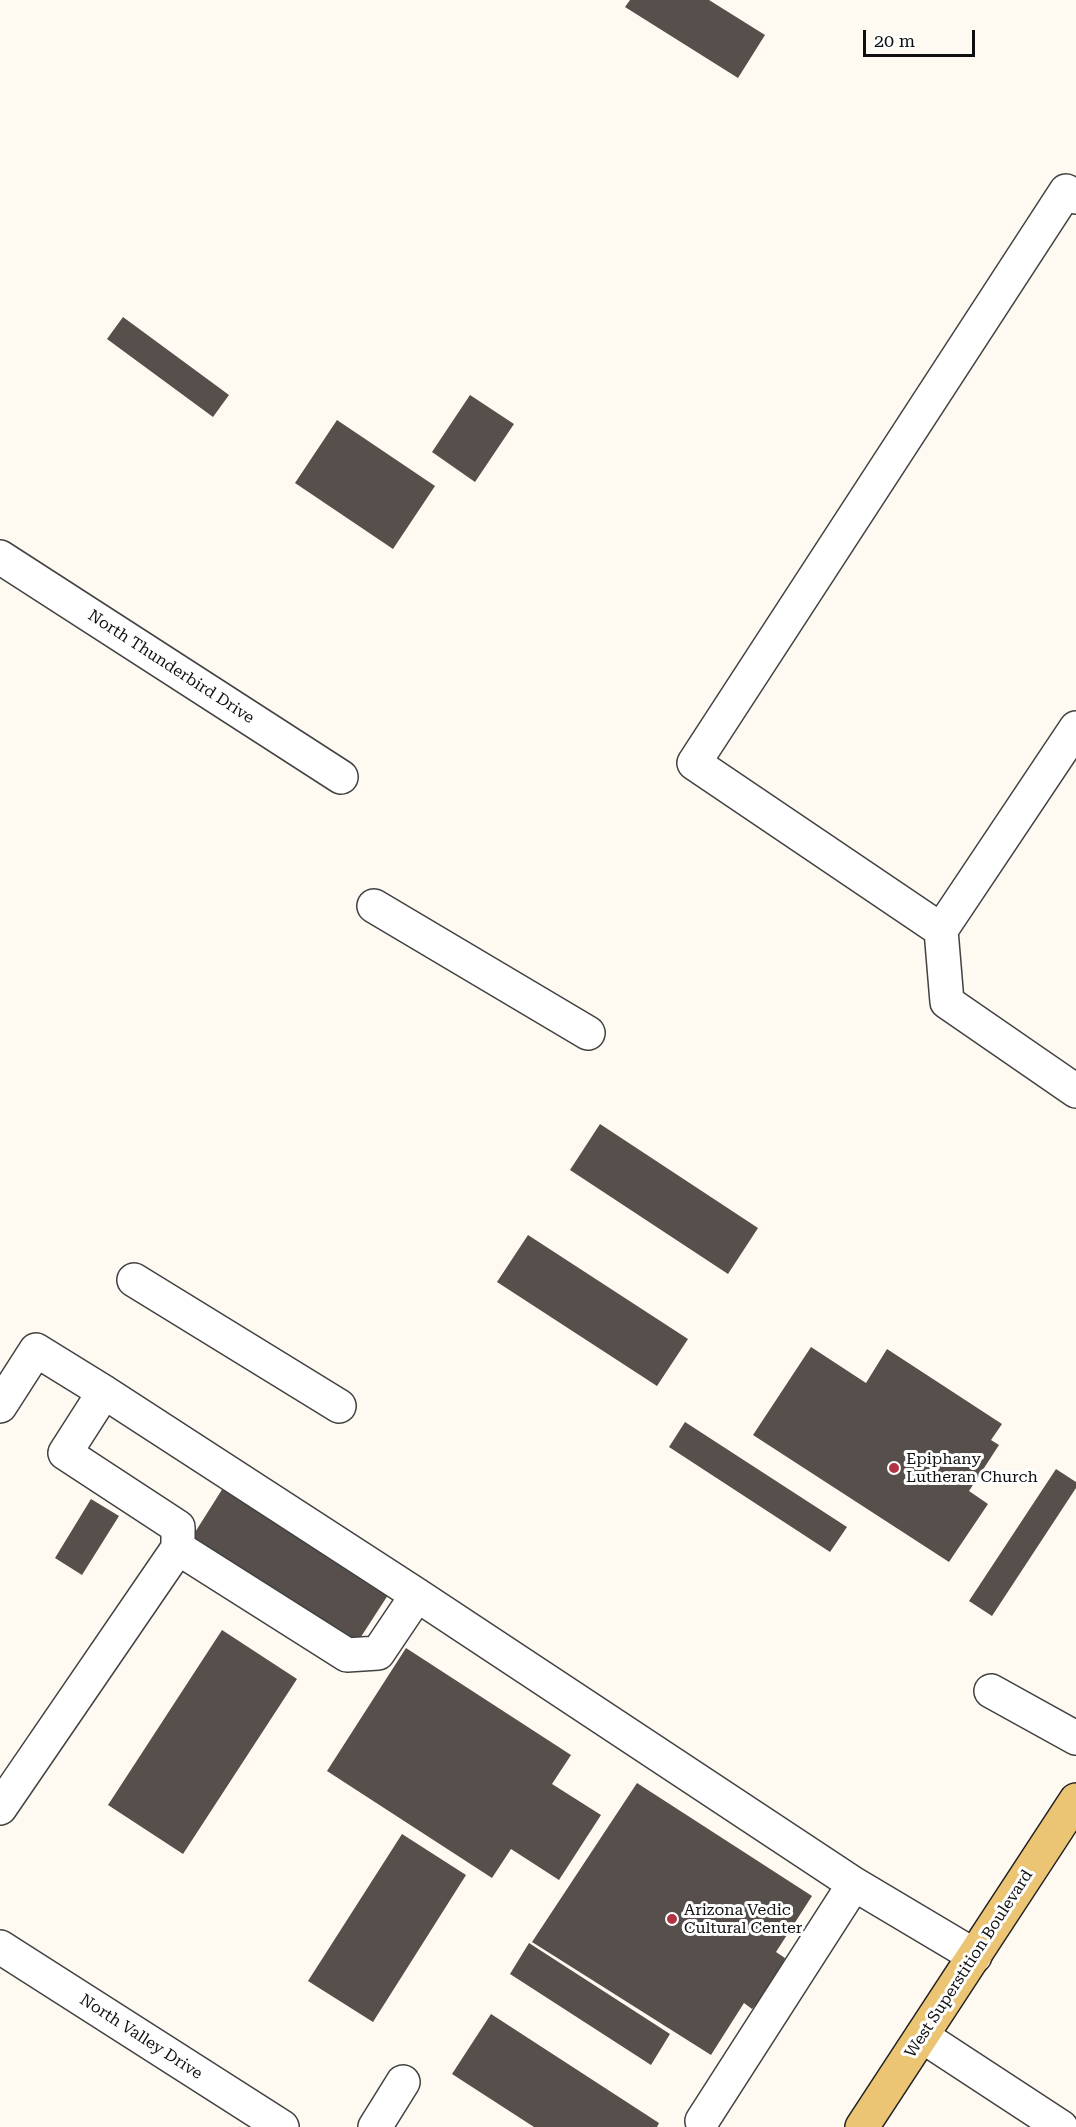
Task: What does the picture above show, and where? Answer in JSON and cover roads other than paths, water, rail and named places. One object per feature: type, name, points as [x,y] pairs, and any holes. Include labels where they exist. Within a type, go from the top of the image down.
[{"type":"main road","name":"West Superstition Boulevard","points":[[862,2127],[1076,1800]]},
{"type":"street","points":[[941,930],[694,763],[1066,191],[1076,197]]},
{"type":"street","name":"North Thunderbird Drive","points":[[0,557],[341,777]]},
{"type":"street","points":[[1076,728],[941,930],[947,1002],[1076,1091]]},
{"type":"street","points":[[374,906],[588,1033]]},
{"type":"street","points":[[134,1280],[339,1406]]},
{"type":"street","points":[[0,1406],[36,1350],[417,1595],[854,1884],[975,1956]]},
{"type":"street","points":[[0,1808],[178,1548],[177,1527],[65,1453],[104,1392]]},
{"type":"street","points":[[178,1548],[347,1656],[378,1653],[417,1595]]},
{"type":"street","points":[[992,1691],[1076,1738]]},
{"type":"street","points":[[702,2121],[854,1884]]},
{"type":"street","name":"North Valley Drive","points":[[0,1947],[282,2127]]},
{"type":"street","points":[[922,2036],[1061,2127]]},
{"type":"street","points":[[375,2127],[403,2082]]},
{"type":"place","name":"Epiphany Lutheran Church","points":[[894,1468]]},
{"type":"place","name":"Arizona Vedic Cultural Center","points":[[672,1919]]}]
